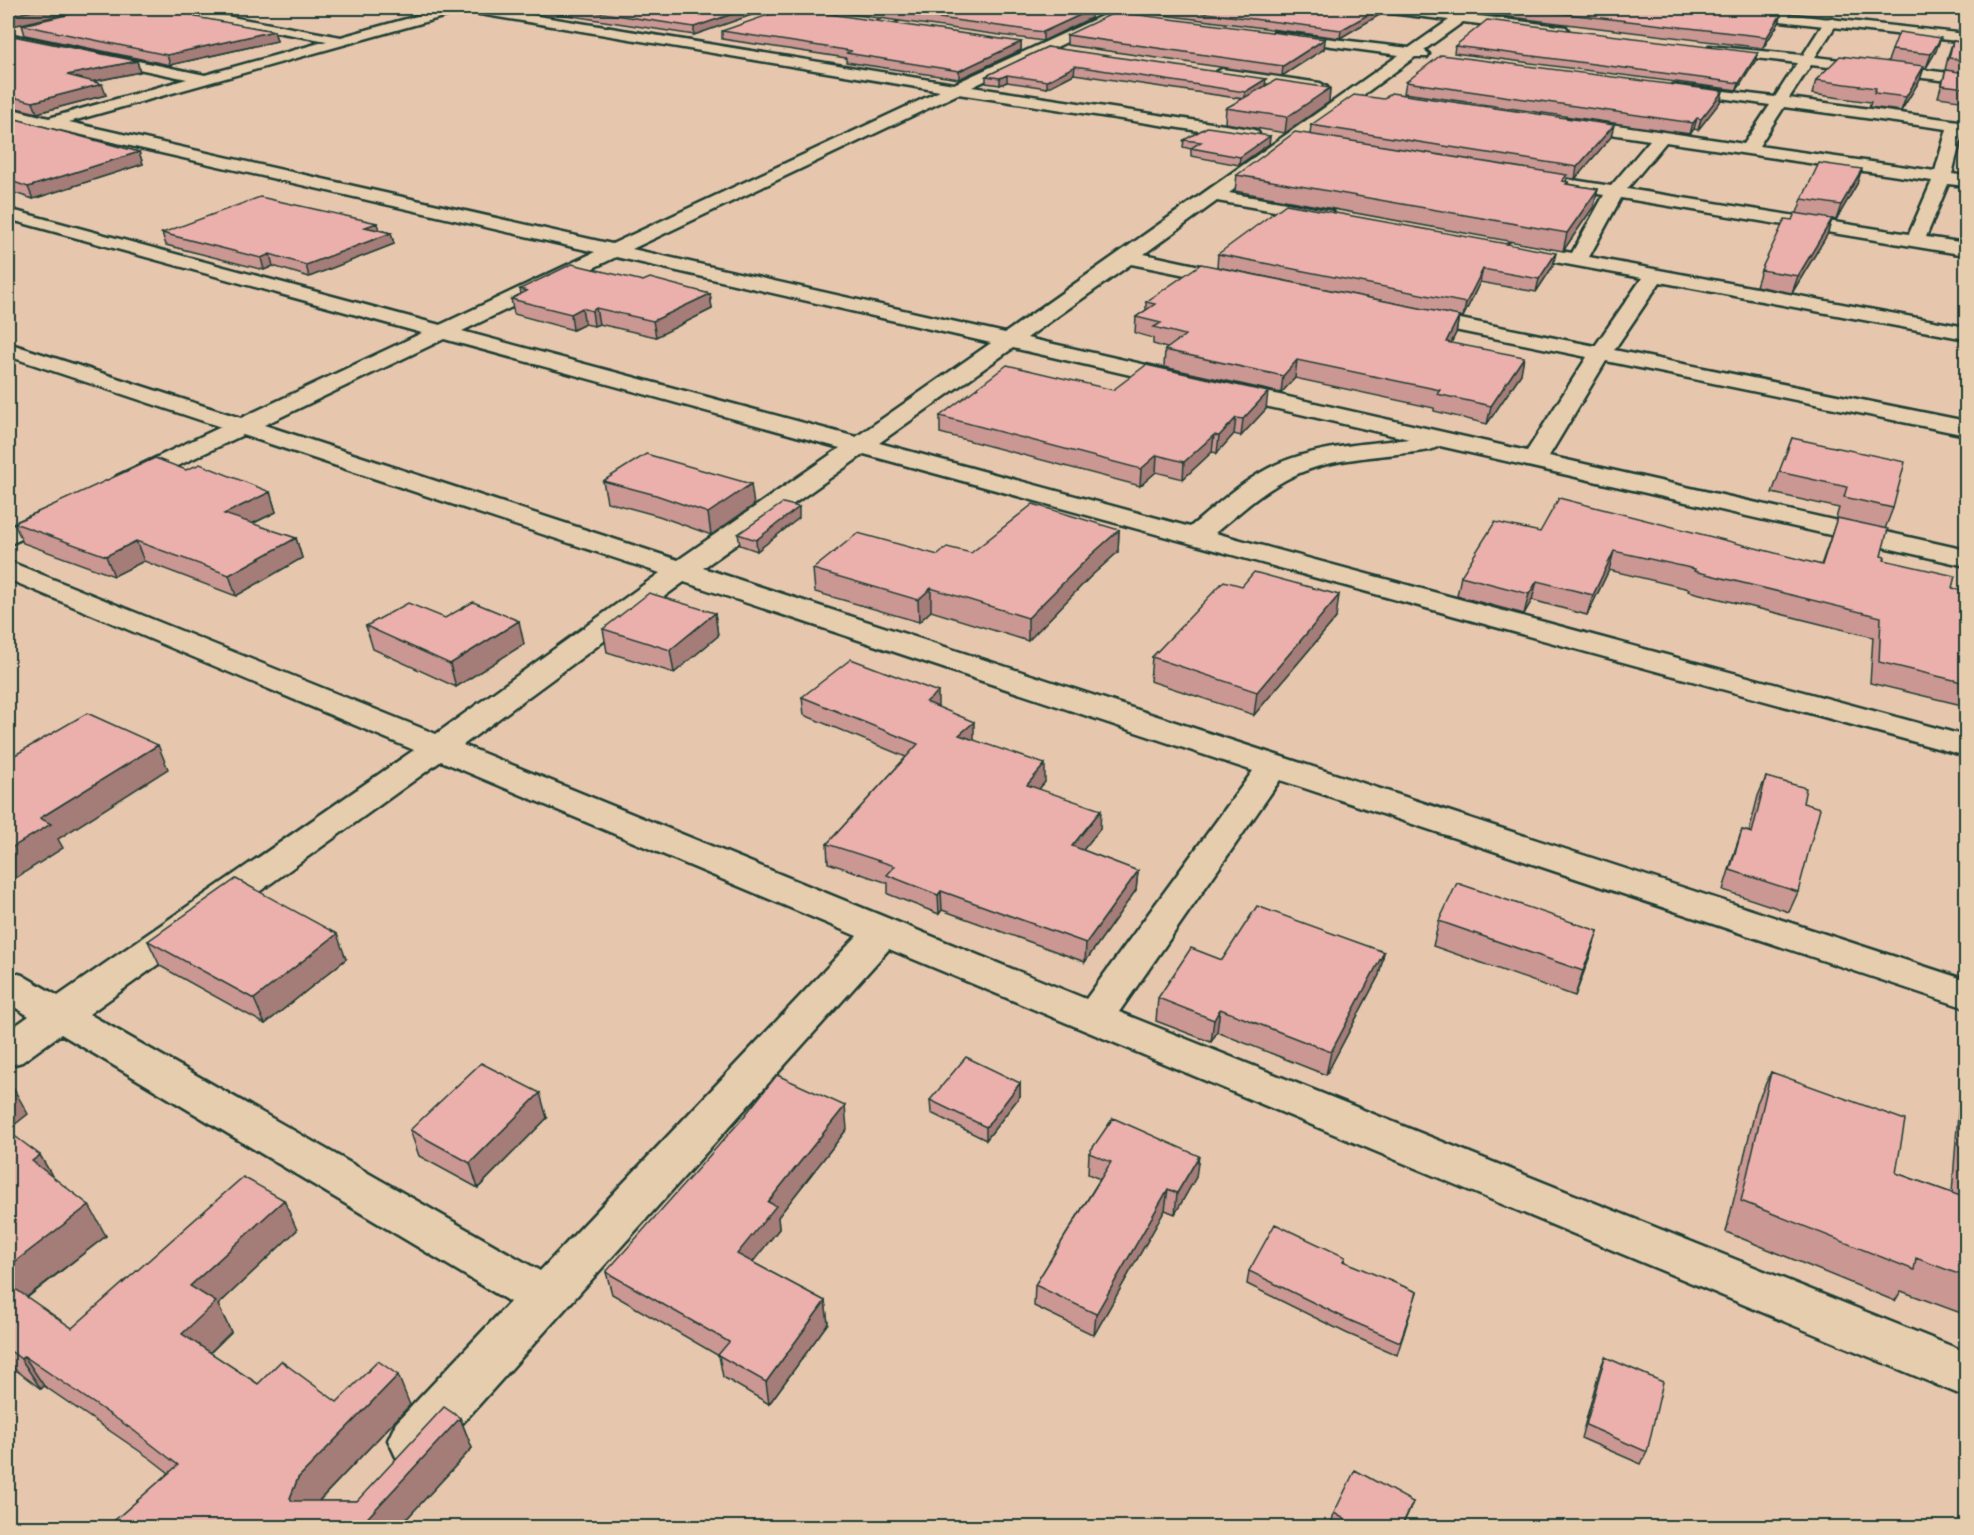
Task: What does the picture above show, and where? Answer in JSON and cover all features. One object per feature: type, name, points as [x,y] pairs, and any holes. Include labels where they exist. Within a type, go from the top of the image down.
[{"type":"street","points":[[163,8],[343,40]]},
{"type":"street","points":[[51,122],[458,8]]},
{"type":"street","points":[[468,8],[956,89],[1302,142]]},
{"type":"street","points":[[915,28],[874,22],[919,8]]},
{"type":"street","points":[[1381,8],[1576,29]]},
{"type":"street","points":[[8,1051],[440,747],[858,444],[1128,257],[1212,195],[1302,142],[1366,94],[1413,52],[1474,8]]},
{"type":"street","points":[[1700,8],[1966,38]]},
{"type":"street","points":[[1742,8],[1966,33]]},
{"type":"street","points":[[1922,8],[1966,8]]},
{"type":"street","points":[[1081,10],[1125,13]]},
{"type":"street","points":[[775,12],[845,18]]},
{"type":"street","points":[[112,487],[610,250],[1045,47],[1125,13]]},
{"type":"street","points":[[1749,149],[1831,22]]},
{"type":"street","points":[[8,33],[29,28]]},
{"type":"street","points":[[1260,32],[1435,56]]},
{"type":"street","points":[[688,44],[710,37]]},
{"type":"street","points":[[8,38],[206,79]]},
{"type":"street","points":[[1021,44],[1068,51]]},
{"type":"street","points":[[1700,47],[1966,79]]},
{"type":"street","points":[[1206,70],[1366,94]]},
{"type":"street","points":[[1661,86],[1961,126],[1915,241]]},
{"type":"street","points":[[1551,120],[1966,181]]},
{"type":"street","points":[[13,122],[51,122],[1966,558]]},
{"type":"street","points":[[1578,260],[1615,192],[1662,136]]},
{"type":"street","points":[[1536,180],[1966,249]]},
{"type":"street","points":[[1212,195],[1342,218]]},
{"type":"street","points":[[8,214],[1966,746]]},
{"type":"street","points":[[1496,246],[1966,333]]},
{"type":"street","points":[[1128,257],[1255,283]]},
{"type":"street","points":[[1534,460],[1600,354],[1654,276]]},
{"type":"street","points":[[1393,311],[1966,428]]},
{"type":"street","points":[[8,349],[239,427],[1966,994]]},
{"type":"street","points":[[1195,536],[1265,482],[1286,470],[1315,460],[1448,440]]},
{"type":"street","points":[[8,537],[70,507]]},
{"type":"street","points":[[8,569],[882,932],[1966,1375]]},
{"type":"street","points":[[1094,1018],[1273,766]]},
{"type":"street","points":[[388,1468],[882,932]]},
{"type":"street","points":[[8,985],[545,1298]]},
{"type":"building","points":[[8,8],[46,8],[8,16]]},
{"type":"building","points":[[98,8],[177,8],[196,11],[195,17],[274,31],[167,55],[22,25]]},
{"type":"building","points":[[570,8],[750,8],[694,27]]},
{"type":"building","points":[[788,8],[1021,42],[959,71],[846,53],[852,51],[722,31]]},
{"type":"building","points":[[864,8],[1070,8],[1091,10],[1043,32]]},
{"type":"building","points":[[1166,8],[1380,8],[1341,30]]},
{"type":"building","points":[[1515,8],[1733,8],[1782,13],[1767,37]]},
{"type":"building","points":[[1116,12],[1325,39],[1283,66],[1067,35]]},
{"type":"building","points":[[1487,20],[1758,53],[1739,83],[1455,46]]},
{"type":"building","points":[[1899,32],[1941,38],[1931,54],[1892,50]]},
{"type":"building","points":[[8,35],[137,61],[67,75],[102,84],[33,102],[8,96]]},
{"type":"building","points":[[1953,41],[1966,43],[1966,61],[1949,58]]},
{"type":"building","points":[[1047,47],[1266,79],[1245,92],[1075,66],[1047,81],[1007,75],[1000,78],[986,76]]},
{"type":"building","points":[[1441,55],[1723,91],[1701,119],[1697,118],[1693,123],[1406,82]]},
{"type":"building","points":[[1840,56],[1924,66],[1906,97],[1874,93],[1876,88],[1816,80]]},
{"type":"building","points":[[1946,70],[1966,73],[1966,88],[1942,85]]},
{"type":"building","points":[[1276,80],[1330,88],[1287,117],[1226,108]]},
{"type":"building","points":[[1391,93],[1614,125],[1577,167],[1311,125],[1354,95],[1384,99]]},
{"type":"building","points":[[8,117],[139,152],[28,187],[8,180]]},
{"type":"building","points":[[1207,127],[1270,136],[1240,157],[1191,148],[1201,142],[1184,140]]},
{"type":"building","points":[[1295,132],[1567,175],[1562,181],[1568,182],[1566,184],[1598,189],[1567,233],[1237,175]]},
{"type":"building","points":[[1819,163],[1862,169],[1841,205],[1802,199]]},
{"type":"building","points":[[260,197],[377,223],[365,227],[391,233],[306,265],[270,254],[261,258],[162,233]]},
{"type":"building","points":[[1286,204],[1556,253],[1539,279],[1483,269],[1466,303],[1218,254]]},
{"type":"building","points":[[1795,213],[1832,219],[1798,276],[1761,270],[1785,219],[1792,220]]},
{"type":"building","points":[[572,264],[643,281],[650,278],[710,294],[653,321],[596,308],[592,311],[582,308],[571,314],[511,299],[527,291],[520,289]]},
{"type":"building","points":[[1201,264],[1459,316],[1446,342],[1524,357],[1491,406],[1437,394],[1440,390],[1297,360],[1283,376],[1165,350],[1185,335],[1154,327],[1161,323],[1136,317],[1155,304],[1146,302]]},
{"type":"building","points":[[1007,365],[1113,390],[1146,365],[1268,392],[1243,419],[1236,418],[1219,436],[1214,435],[1184,462],[1157,455],[1141,469],[940,416]]},
{"type":"building","points":[[1792,438],[1905,462],[1893,508],[1844,497],[1847,487],[1779,472]]},
{"type":"building","points":[[646,454],[751,484],[708,513],[656,495],[603,481]]},
{"type":"building","points":[[155,458],[186,470],[200,464],[270,492],[224,514],[296,538],[229,575],[136,541],[106,556],[14,523]]},
{"type":"building","points":[[1559,498],[1822,565],[1837,518],[1888,529],[1881,556],[1885,557],[1884,560],[1955,576],[1952,588],[1966,591],[1966,683],[1879,662],[1881,617],[1694,571],[1695,569],[1614,551],[1593,595],[1537,581],[1529,594],[1461,576],[1495,522],[1540,532]]},
{"type":"building","points":[[783,503],[799,507],[756,540],[738,534]]},
{"type":"building","points":[[1033,504],[1119,530],[1028,618],[931,588],[918,600],[813,569],[858,533],[938,555],[947,547],[971,553]]},
{"type":"building","points":[[1254,572],[1339,595],[1257,692],[1152,657],[1224,581],[1242,586]]},
{"type":"building","points":[[649,593],[715,613],[670,650],[603,629]]},
{"type":"building","points":[[473,602],[519,621],[450,664],[366,626],[408,603],[445,618]]},
{"type":"building","points":[[851,659],[938,692],[926,702],[974,722],[959,735],[1045,764],[1027,785],[1101,810],[1072,846],[1138,871],[1086,943],[941,891],[938,895],[887,875],[895,866],[827,844],[918,744],[802,697]]},
{"type":"building","points":[[87,713],[158,745],[40,818],[51,824],[8,850],[8,759]]},
{"type":"building","points":[[1766,777],[1806,788],[1803,803],[1820,808],[1798,892],[1730,870],[1742,830],[1752,833]]},
{"type":"building","points":[[236,879],[337,934],[254,999],[148,941]]},
{"type":"building","points":[[1457,883],[1598,931],[1583,971],[1439,921]]},
{"type":"building","points":[[1257,906],[1384,952],[1331,1052],[1220,1009],[1214,1020],[1158,998],[1191,948],[1222,960]]},
{"type":"building","points":[[966,1057],[1020,1083],[986,1127],[930,1100]]},
{"type":"building","points":[[481,1063],[540,1093],[470,1163],[410,1130]]},
{"type":"building","points":[[1771,1072],[1905,1120],[1896,1173],[1966,1198],[1966,1277],[1916,1258],[1914,1270],[1741,1201]]},
{"type":"building","points":[[777,1075],[845,1106],[768,1202],[776,1206],[737,1254],[825,1301],[766,1382],[718,1355],[729,1342],[606,1272],[742,1119]]},
{"type":"building","points":[[1113,1118],[1199,1156],[1177,1193],[1168,1189],[1096,1314],[1035,1285],[1111,1162],[1089,1153]]},
{"type":"building","points":[[8,1131],[40,1155],[32,1161],[89,1205],[8,1267]]},
{"type":"building","points":[[243,1177],[284,1200],[190,1286],[216,1302],[182,1334],[258,1384],[281,1361],[337,1402],[378,1361],[398,1375],[298,1478],[290,1498],[292,1501],[357,1501],[444,1407],[460,1418],[359,1527],[107,1527],[178,1465],[133,1430],[24,1356],[21,1359],[8,1349],[8,1284],[72,1328]]},
{"type":"building","points":[[1275,1224],[1345,1257],[1343,1261],[1417,1292],[1400,1342],[1249,1271]]},
{"type":"building","points":[[1605,1357],[1663,1382],[1647,1452],[1586,1425]]},
{"type":"building","points":[[1355,1470],[1413,1502],[1401,1527],[1358,1527],[1334,1513]]}]
